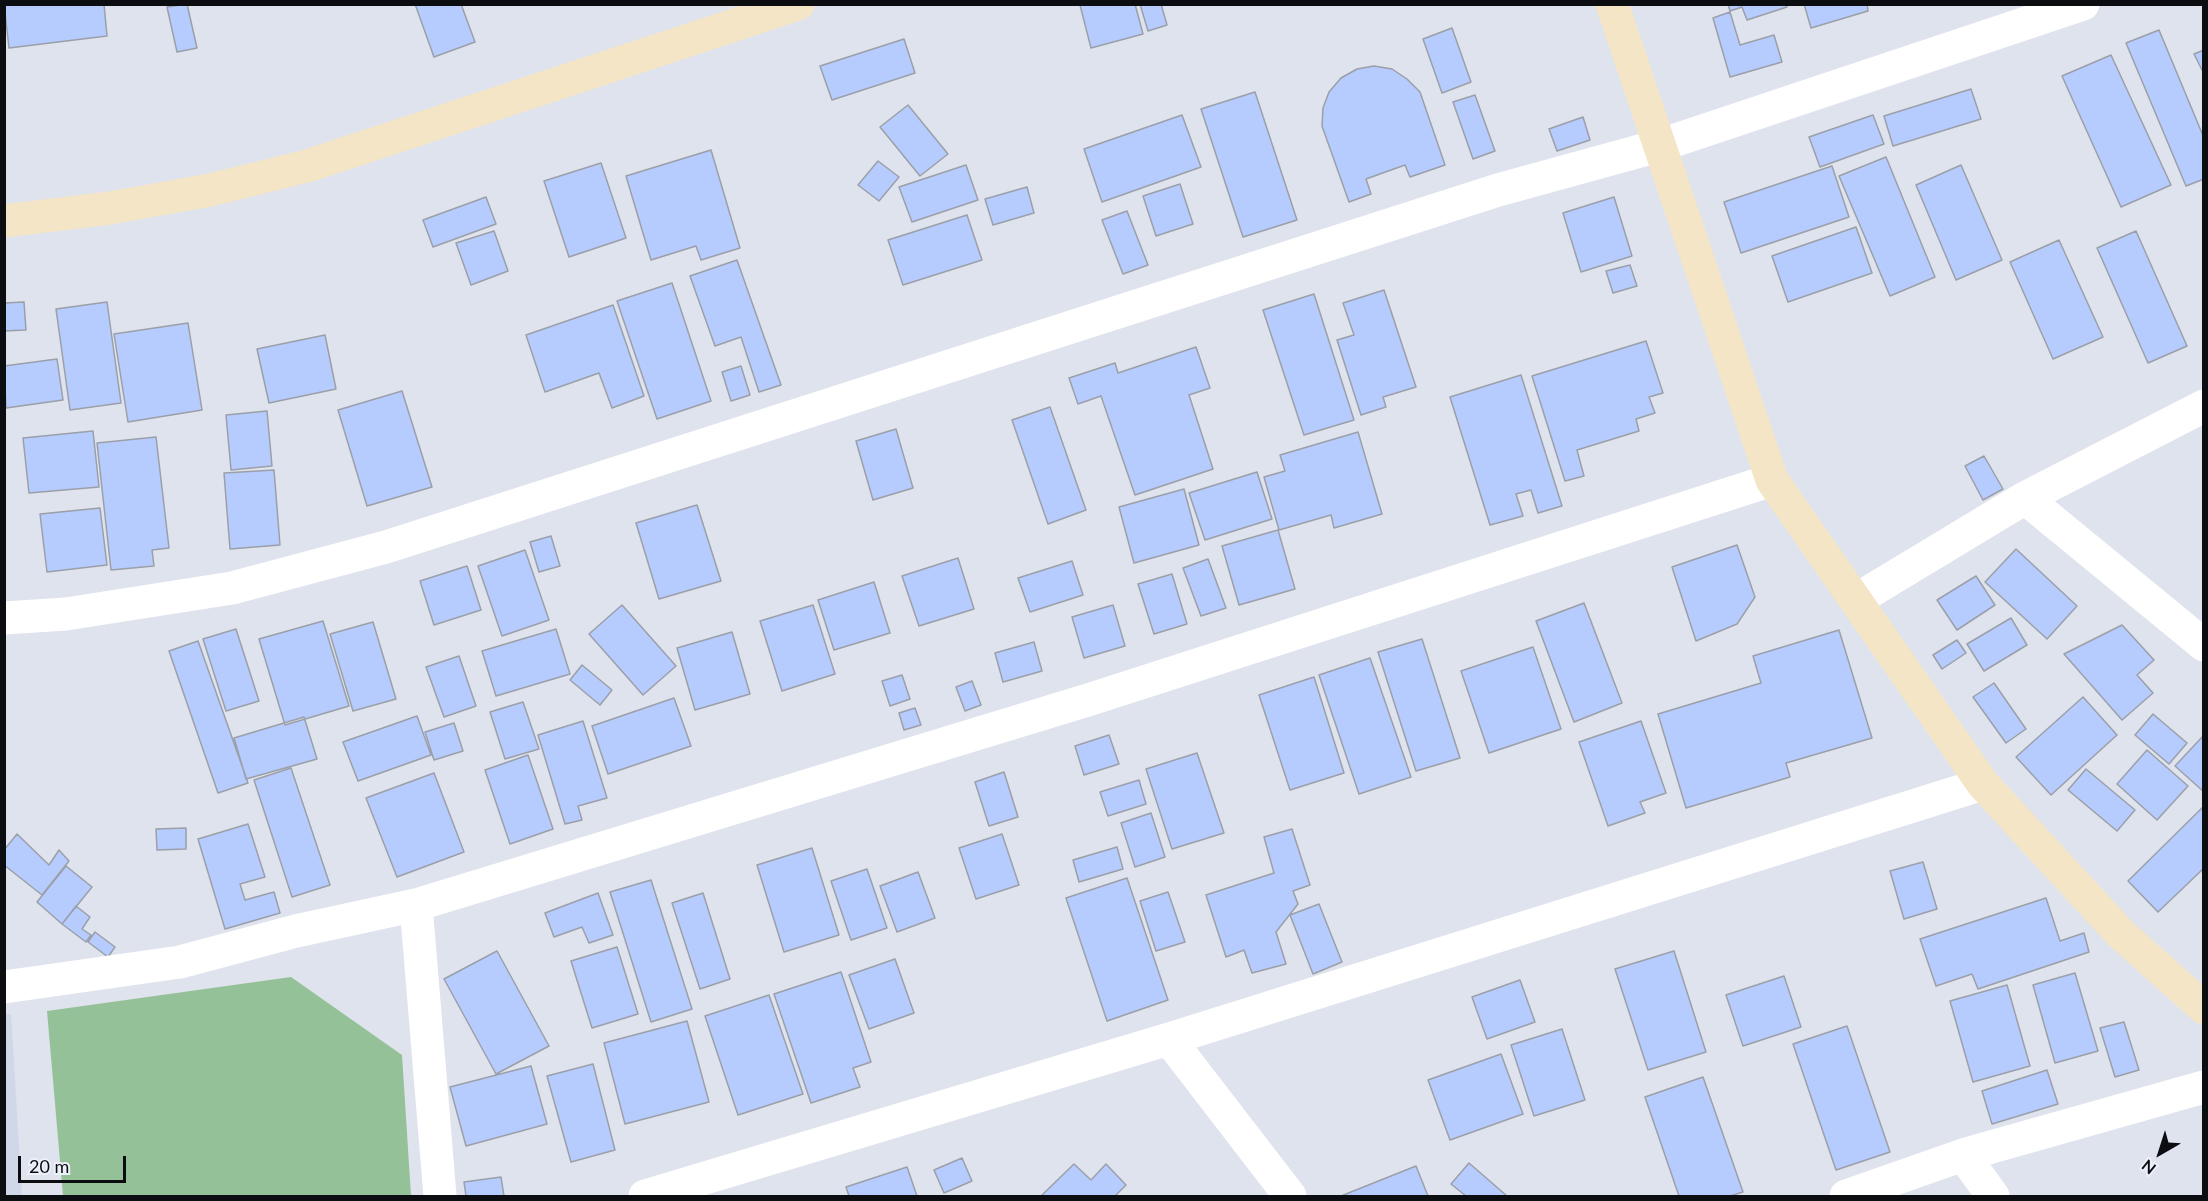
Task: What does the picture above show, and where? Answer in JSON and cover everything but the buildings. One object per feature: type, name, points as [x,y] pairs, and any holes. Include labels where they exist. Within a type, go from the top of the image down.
[{"type":"street","points":[[4,221],[110,208],[210,190],[307,166],[798,4]]},
{"type":"street","points":[[1612,4],[1772,480],[1983,784],[2121,934],[2204,1008]]},
{"type":"street","points":[[4,618],[66,614],[232,588],[386,547],[1498,190],[1658,146],[2083,4]]},
{"type":"street","points":[[1856,600],[2025,498],[2204,406]]},
{"type":"street","points":[[4,987],[180,962],[296,932],[416,905],[1091,699],[1772,480]]},
{"type":"street","points":[[2025,498],[2204,645]]},
{"type":"street","points":[[645,1197],[1170,1039],[1983,784]]},
{"type":"street","points":[[416,905],[440,1197]]},
{"type":"street","points":[[1170,1039],[1290,1197]]},
{"type":"street","points":[[1846,1197],[1963,1155],[2204,1088]]},
{"type":"street","points":[[1963,1155],[1994,1197]]},
{"type":"shaded area","points":[[4,1014],[11,1014],[22,1196],[5,1196]]},
{"type":"green space","points":[[291,977],[402,1055],[411,1196],[63,1196],[47,1011]]}]
